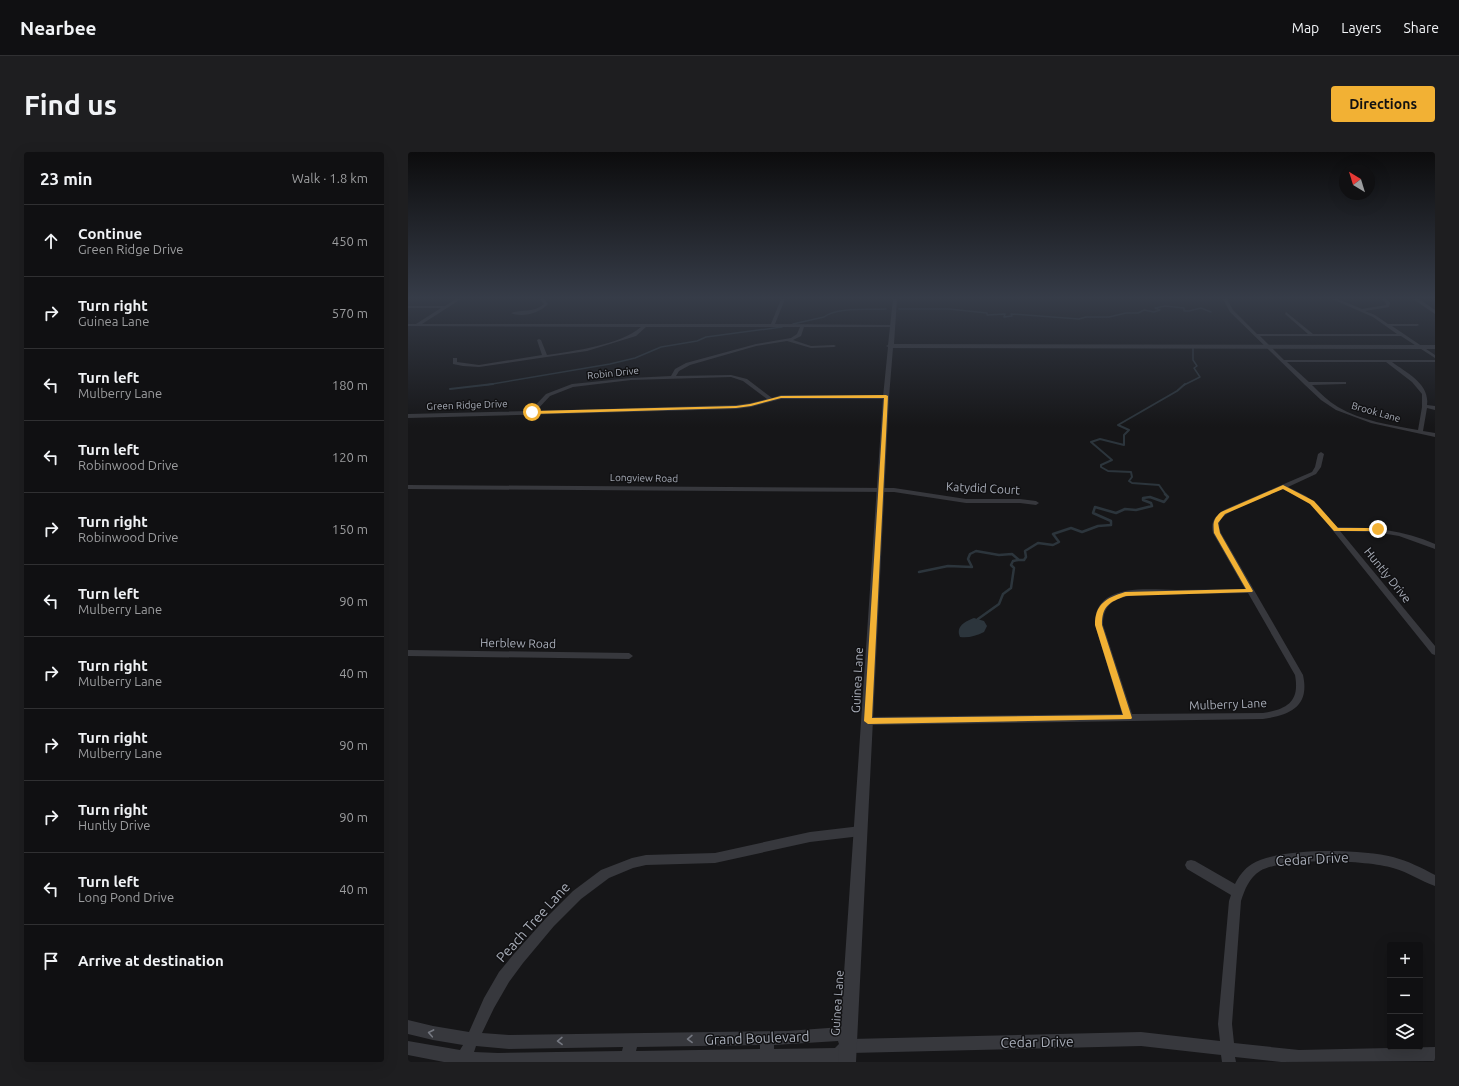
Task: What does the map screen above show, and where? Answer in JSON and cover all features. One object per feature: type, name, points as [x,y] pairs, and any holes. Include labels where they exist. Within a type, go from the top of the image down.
[{"type":"street","points":[[540,341],[545,356]]},
{"type":"street","points":[[455,359],[457,364],[472,366],[596,348],[615,341]]},
{"type":"street","points":[[672,378],[677,370],[688,364],[756,345],[779,341]]},
{"type":"street","points":[[793,341],[810,347],[834,346]]},
{"type":"street","name":"Guinea Lane","points":[[847,1062],[890,341]]},
{"type":"street","name":"Brook Lane","points":[[1263,341],[1328,403],[1348,414],[1376,423],[1435,435]]},
{"type":"street","points":[[1412,341],[1435,357]]},
{"type":"street","points":[[889,346],[1435,347]]},
{"type":"street","points":[[1283,361],[1435,361]]},
{"type":"street","points":[[1387,361],[1421,388],[1425,395],[1420,432]]},
{"type":"street","name":"Robin Drive","points":[[532,412],[544,397],[565,388],[631,379],[719,375],[735,377],[745,380],[770,399]]},
{"type":"street","points":[[1307,384],[1344,383]]},
{"type":"street","name":"Green Ridge Drive","points":[[408,416],[736,407],[751,405],[770,399],[794,397],[886,396]]},
{"type":"street","points":[[1424,406],[1435,408]]},
{"type":"street","name":"Mulberry Lane","points":[[868,721],[1262,716],[1281,713],[1295,704],[1302,692],[1302,683],[1299,675],[1217,533],[1216,523],[1218,517],[1228,510],[1314,473],[1318,467],[1321,454]]},
{"type":"street","name":"Longview Road","points":[[408,487],[880,490]]},
{"type":"street","name":"Huntly Drive","points":[[1283,487],[1312,503],[1336,530],[1435,652]]},
{"type":"street","name":"Katydid Court","points":[[880,490],[902,490],[966,501],[1020,501],[1036,503]]},
{"type":"street","points":[[1336,530],[1388,530],[1411,536],[1435,547]]},
{"type":"street","points":[[1128,718],[1099,625],[1099,614],[1105,604],[1119,596],[1135,593],[1250,591]]},
{"type":"street","name":"Herblew Road","points":[[408,653],[629,656]]},
{"type":"street","name":"Peach Tree Lane","points":[[464,1058],[489,1003],[504,977],[518,958],[550,922],[577,895],[605,874],[632,863],[646,860],[715,858],[810,836],[861,831]]},
{"type":"street","name":"Cedar Drive","points":[[1228,1055],[1225,1024],[1237,892],[1243,879],[1252,870],[1273,860],[1289,858],[1364,857],[1377,858],[1412,869],[1435,881]]},
{"type":"street","points":[[1191,865],[1237,892]]},
{"type":"street","name":"Grand Boulevard","points":[[408,1027],[428,1033],[509,1042],[768,1038],[842,1034],[848,1046],[838,1055],[498,1060],[432,1054],[408,1048]]},
{"type":"street","points":[[766,1056],[768,1038]]},
{"type":"street","points":[[627,1059],[632,1040]]},
{"type":"street","name":"Cedar Drive","points":[[848,1046],[1142,1040],[1228,1055],[1419,1058],[1435,1054]]},
{"type":"shaded area","points":[[974,618],[984,621],[987,626],[984,632],[978,635],[960,637],[959,630],[962,624]]},
{"type":"waterway","points":[[490,384],[610,364],[635,358],[661,347],[694,341]]},
{"type":"waterway","points":[[1184,385],[1200,377],[1194,368],[1197,366],[1193,360],[1193,348]]},
{"type":"waterway","points":[[450,389],[490,384]]},
{"type":"waterway","points":[[1166,495],[1159,485],[1132,483],[1129,481],[1132,477],[1131,472],[1108,471],[1101,467],[1101,465],[1112,460],[1091,442],[1100,439],[1124,445],[1124,435],[1129,430],[1118,425],[1177,391],[1185,384]]},
{"type":"waterway","points":[[919,572],[948,566],[972,567],[968,559],[970,554],[976,551],[999,555],[1012,554],[1019,560],[1024,560],[1026,557],[1025,551],[1038,543],[1053,545],[1059,542],[1053,534],[1071,528],[1082,532],[1098,526],[1111,525],[1111,521],[1093,513],[1095,507],[1116,513],[1125,509],[1136,510],[1152,506],[1151,503],[1143,500],[1143,498],[1150,497],[1164,502],[1168,497],[1166,495]]},
{"type":"waterway","points":[[978,619],[999,604],[1003,594],[1011,588],[1014,568],[1011,565],[1013,561],[1018,560]]},
{"type":"route","points":[[532,412],[736,407],[751,405],[781,397],[886,396],[868,721],[1128,718],[1099,625],[1098,618],[1102,607],[1111,599],[1125,594],[1250,591],[1215,529],[1218,517],[1223,513],[1283,487],[1304,497],[1316,506],[1336,530],[1378,529]]}]
